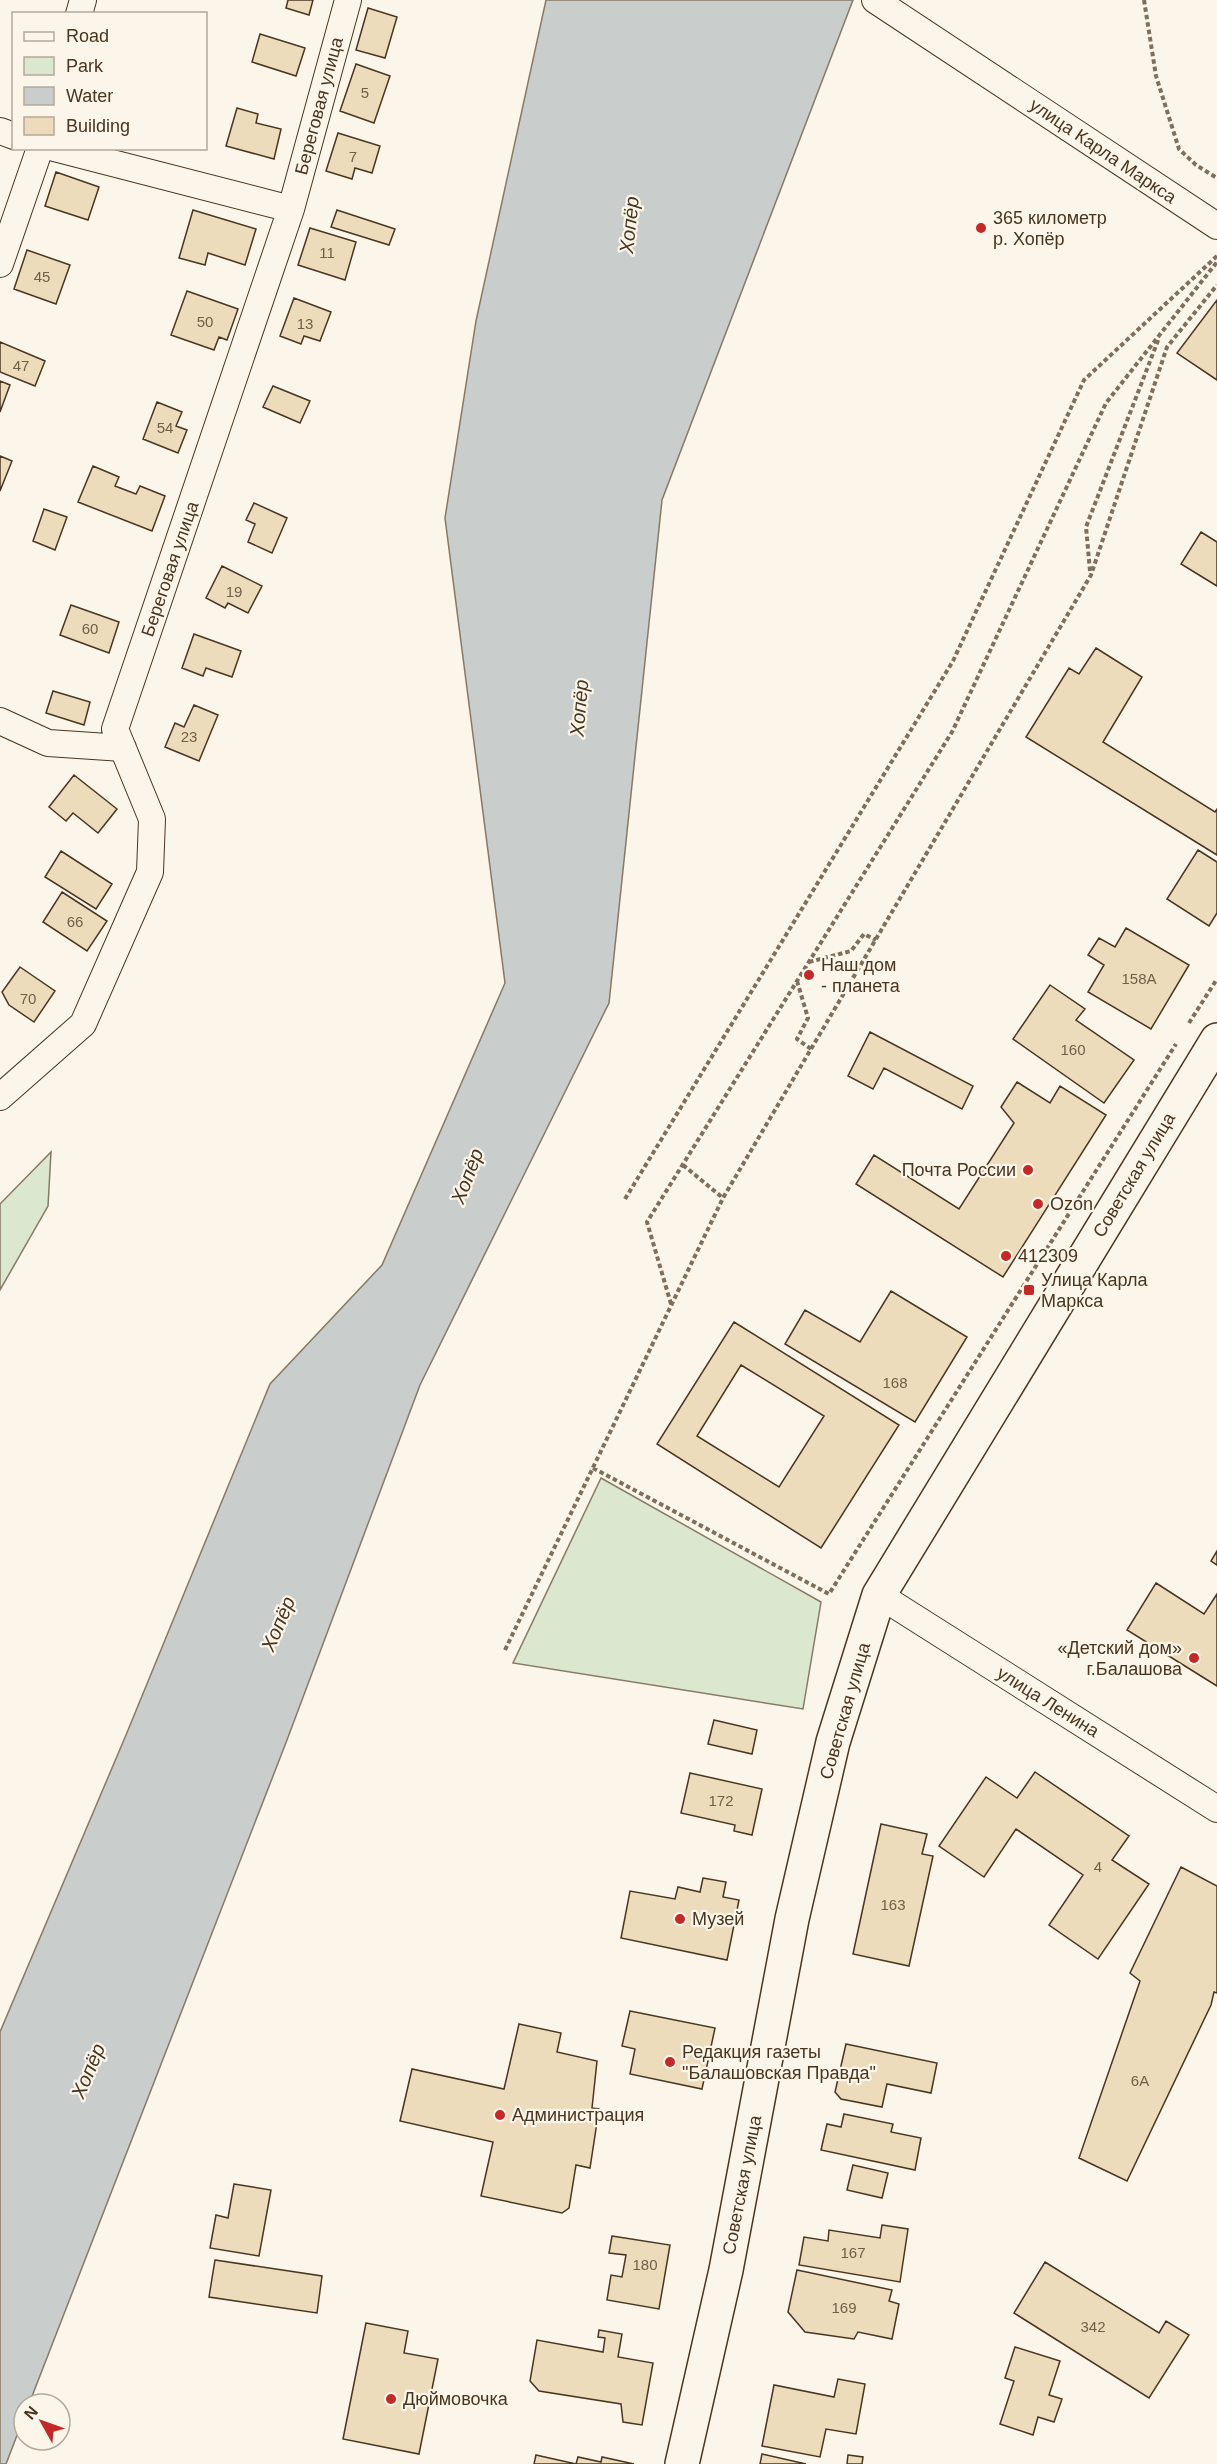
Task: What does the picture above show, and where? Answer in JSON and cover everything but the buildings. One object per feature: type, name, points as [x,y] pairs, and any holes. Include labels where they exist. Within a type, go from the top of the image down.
[{"type":"street","name":"Береговая улица","points":[[0,1097],[83,1024],[150,872],[152,819],[116,729],[291,209],[348,0]]},
{"type":"street","name":"улица Карла Маркса","points":[[875,0],[1217,226]]},
{"type":"street","points":[[0,264],[39,150]]},
{"type":"street","points":[[62,150],[291,209]]},
{"type":"street","points":[[0,721],[48,743],[123,748]]},
{"type":"street","name":"Советская улица","points":[[682,2464],[726,2270],[792,1919],[833,1742],[879,1595],[1217,1040]]},
{"type":"street","name":"улица Ленина","points":[[879,1595],[1217,1809]]},
{"type":"path","points":[[1144,0],[1156,76],[1179,149],[1196,165],[1217,178]]},
{"type":"path","points":[[625,1199],[953,661],[1084,380],[1217,256]]},
{"type":"path","points":[[671,1306],[647,1222],[952,732],[1106,403],[1217,262]]},
{"type":"path","points":[[506,1650],[723,1198],[1091,575],[1167,346],[1217,285]]},
{"type":"path","points":[[1091,575],[1086,527],[1160,334]]},
{"type":"path","points":[[809,962],[850,951],[864,934],[876,940]]},
{"type":"path","points":[[1185,1029],[1217,979]]},
{"type":"path","points":[[797,981],[808,1018],[796,1039],[811,1049]]},
{"type":"path","points":[[593,1468],[829,1594],[1179,1039]]},
{"type":"path","points":[[683,1165],[723,1198]]},
{"type":"green space","points":[[51,1152],[48,1206],[0,1290],[0,1204]]},
{"type":"green space","points":[[601,1478],[821,1602],[803,1709],[513,1663]]},
{"type":"water","name":"Хопёр","points":[[546,0],[853,0],[662,500],[609,1003],[420,1385],[287,1740],[34,2392],[12,2392],[12,2448],[6,2464],[0,2464],[0,2032],[126,1735],[270,1384],[382,1265],[505,983],[445,518],[476,321]]},
{"type":"place","name":"365 километр р. Хопёр","points":[[981,228]]},
{"type":"place","name":"Наш дом - планета","points":[[809,975]]},
{"type":"place","name":"Почта России","points":[[1028,1170]]},
{"type":"place","name":"Ozon","points":[[1038,1204]]},
{"type":"place","name":"412309","points":[[1006,1256]]},
{"type":"place","name":"Улица Карла Маркса","points":[[1029,1290]]},
{"type":"place","name":"«Детский дом» г.Балашова","points":[[1194,1658]]},
{"type":"place","name":"Музей","points":[[680,1919]]},
{"type":"place","name":"Редакция газеты \"Балашовская Правда\"","points":[[670,2062]]},
{"type":"place","name":"Администрация","points":[[500,2115]]},
{"type":"place","name":"Дюймовочка","points":[[391,2399]]}]
